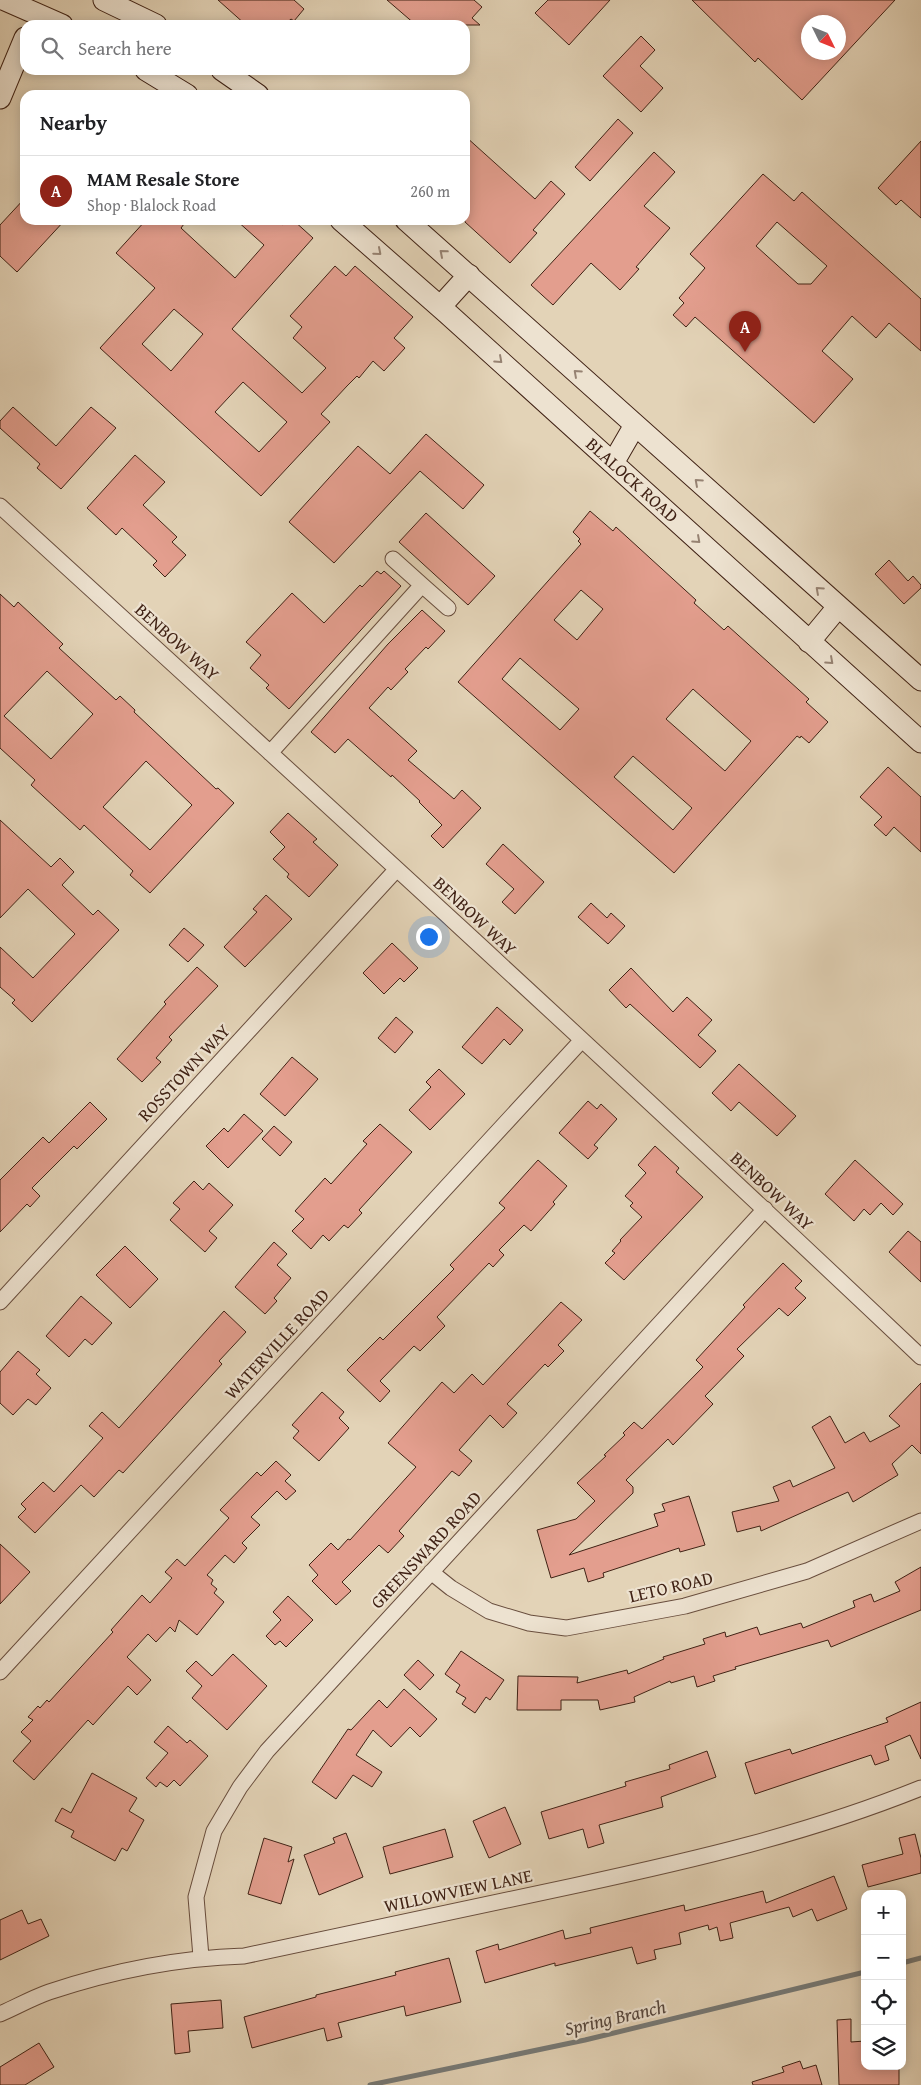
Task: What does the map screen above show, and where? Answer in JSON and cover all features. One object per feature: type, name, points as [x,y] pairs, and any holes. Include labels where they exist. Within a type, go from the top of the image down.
[{"type":"main road","points":[[5,0],[51,20]]},
{"type":"main road","points":[[104,0],[146,20]]},
{"type":"main road","points":[[0,98],[20,50]]},
{"type":"main road","points":[[154,75],[179,90]]},
{"type":"main road","points":[[229,75],[251,90]]},
{"type":"main road","name":"BLALOCK ROAD","points":[[347,225],[921,742]]},
{"type":"main road","points":[[412,225],[921,680]]},
{"type":"main road","points":[[440,307],[469,275]]},
{"type":"main road","points":[[613,464],[635,425]]},
{"type":"main road","points":[[809,642],[838,607]]},
{"type":"street","name":"BENBOW WAY","points":[[0,506],[582,1040],[921,1357]]},
{"type":"street","points":[[393,560],[448,608]]},
{"type":"street","points":[[270,753],[422,585]]},
{"type":"street","name":"ROSSTOWN WAY","points":[[0,1302],[396,870]]},
{"type":"street","name":"WATERVILLE ROAD","points":[[0,1672],[582,1040]]},
{"type":"street","name":"GREENSWARD ROAD","points":[[201,1957],[196,1897],[214,1831],[240,1786],[267,1751],[764,1209]]},
{"type":"street","name":"LETO ROAD","points":[[431,1572],[451,1588],[489,1611],[529,1623],[566,1628],[685,1606],[807,1572],[921,1521]]},
{"type":"street","name":"WILLOWVIEW LANE","points":[[0,2014],[48,1993],[121,1971],[201,1957],[244,1956],[692,1860],[779,1837],[857,1813],[921,1788]]},
{"type":"building","points":[[218,0],[294,0],[304,9],[295,20],[240,20]]},
{"type":"building","points":[[387,0],[474,0],[482,7],[472,18],[480,25],[470,25],[470,20],[410,20]]},
{"type":"building","points":[[548,0],[610,0],[569,45],[535,13]]},
{"type":"building","points":[[692,0],[895,0],[846,53],[846,15],[801,15],[801,60],[839,60],[802,100],[758,58],[755,62]]},
{"type":"building","points":[[641,36],[655,50],[640,66],[663,88],[641,112],[603,76]]},
{"type":"building","points":[[618,119],[633,133],[590,181],[575,167]]},
{"type":"building","points":[[470,140],[535,199],[551,181],[565,194],[533,230],[537,233],[510,263],[468,225],[470,225]]},
{"type":"building","points":[[921,141],[921,218],[901,200],[896,205],[878,188]]},
{"type":"building","points":[[654,152],[675,172],[644,206],[670,228],[636,267],[639,269],[620,290],[591,263],[553,305],[531,285]]},
{"type":"building","points":[[763,174],[794,201],[802,192],[921,299],[921,351],[889,323],[876,338],[852,316],[822,351],[853,379],[814,423],[695,317],[686,327],[673,315],[684,303],[679,298],[705,268],[690,254]],"holes":[[[777,222],[827,266],[811,284],[798,284],[756,246]]]},
{"type":"building","points":[[20,203],[20,225],[60,225],[17,272],[0,256],[0,225]]},
{"type":"building","points":[[141,225],[183,225],[181,228],[235,278],[264,245],[242,225],[299,225],[313,238],[232,329],[302,393],[326,368],[293,338],[302,327],[290,316],[335,266],[346,276],[355,266],[413,317],[394,338],[405,348],[384,371],[373,361],[359,378],[357,376],[347,386],[321,414],[330,422],[261,496],[100,348],[155,288],[116,253]],"holes":[[[174,309],[203,334],[171,371],[142,344]],[[243,382],[287,422],[259,452],[215,412]]]},
{"type":"building","points":[[13,407],[56,446],[91,407],[116,428],[61,489],[37,468],[40,464],[0,428],[0,421]]},
{"type":"building","points":[[426,434],[484,485],[463,509],[420,471],[334,563],[289,522],[358,446],[390,474]]},
{"type":"building","points":[[135,455],[165,482],[143,505],[177,537],[172,542],[186,555],[165,577],[153,565],[157,561],[122,528],[116,535],[87,508]]},
{"type":"building","points":[[590,511],[613,531],[616,527],[696,600],[694,603],[724,630],[728,626],[809,699],[806,702],[828,722],[809,743],[801,736],[800,738],[797,736],[674,873],[458,682],[581,544],[578,541],[580,539],[573,532]],"holes":[[[581,590],[603,609],[577,640],[554,620]],[[520,658],[579,709],[560,730],[502,679]],[[693,689],[751,741],[725,771],[666,719]],[[633,756],[692,808],[673,830],[614,777]]]},
{"type":"building","points":[[426,513],[495,576],[468,605],[399,542]]},
{"type":"building","points":[[889,560],[908,581],[913,576],[921,585],[921,588],[904,604],[875,574]]},
{"type":"building","points":[[377,571],[381,574],[384,571],[401,586],[289,709],[266,688],[269,685],[250,668],[261,655],[246,642],[292,593],[324,623],[360,585],[362,587]]},
{"type":"building","points":[[0,594],[14,607],[18,602],[63,644],[59,648],[116,700],[120,696],[135,710],[134,712],[216,789],[218,788],[234,803],[150,893],[130,875],[133,871],[84,825],[80,830],[31,785],[35,780],[0,748]],"holes":[[[47,671],[93,714],[51,759],[4,716]],[[146,761],[192,805],[150,850],[103,807]]]},
{"type":"building","points":[[422,610],[445,631],[405,669],[408,672],[391,690],[388,687],[369,708],[417,751],[408,760],[454,799],[462,790],[481,808],[443,848],[431,836],[442,825],[392,775],[391,777],[348,739],[335,753],[311,732],[388,644]]},
{"type":"building","points":[[888,767],[921,797],[921,852],[894,827],[886,836],[874,825],[882,817],[860,797]]},
{"type":"building","points":[[288,813],[317,839],[313,842],[338,865],[309,897],[287,877],[289,874],[273,859],[285,847],[270,832]]},
{"type":"building","points":[[0,820],[51,867],[60,858],[74,872],[62,885],[93,915],[98,910],[119,930],[32,1022],[12,1003],[15,1000],[0,987],[0,947],[33,978],[75,934],[28,889],[0,918]]},
{"type":"building","points":[[503,844],[544,882],[515,914],[502,902],[514,889],[486,864]]},
{"type":"building","points":[[266,895],[292,919],[245,967],[224,947],[257,912],[253,909]]},
{"type":"building","points":[[591,903],[607,918],[611,913],[625,926],[608,944],[578,917]]},
{"type":"building","points":[[184,928],[204,945],[188,962],[169,945]]},
{"type":"building","points":[[392,943],[418,968],[404,982],[400,978],[384,994],[363,973]]},
{"type":"building","points":[[197,967],[218,986],[169,1037],[172,1040],[156,1058],[161,1062],[142,1082],[117,1059],[166,1004],[164,1002]]},
{"type":"building","points":[[631,968],[673,1012],[687,997],[712,1020],[698,1035],[716,1051],[700,1068],[630,1004],[626,1008],[609,990]]},
{"type":"building","points":[[497,1007],[523,1030],[510,1045],[504,1039],[482,1064],[462,1047]]},
{"type":"building","points":[[396,1017],[413,1032],[395,1053],[378,1038]]},
{"type":"building","points":[[292,1057],[318,1079],[285,1116],[260,1094]]},
{"type":"building","points":[[739,1064],[796,1116],[777,1136],[739,1102],[731,1111],[712,1093]]},
{"type":"building","points":[[439,1069],[465,1094],[430,1130],[409,1110],[431,1087],[426,1082]]},
{"type":"building","points":[[588,1101],[597,1109],[601,1104],[617,1119],[594,1145],[598,1148],[588,1159],[559,1133]]},
{"type":"building","points":[[90,1102],[107,1119],[77,1149],[74,1146],[32,1188],[40,1196],[30,1207],[27,1204],[0,1232],[0,1180],[43,1137],[49,1143]]},
{"type":"building","points":[[244,1114],[263,1131],[228,1168],[206,1146],[224,1128],[228,1132]]},
{"type":"building","points":[[380,1124],[412,1152],[359,1210],[362,1213],[348,1228],[344,1225],[329,1241],[323,1235],[311,1249],[292,1231],[304,1219],[295,1211],[325,1178],[331,1184],[367,1144],[363,1141]]},
{"type":"building","points":[[274,1126],[292,1142],[280,1156],[262,1139]]},
{"type":"building","points":[[655,1146],[679,1168],[676,1172],[703,1197],[624,1280],[605,1263],[615,1253],[612,1251],[620,1240],[642,1217],[630,1206],[633,1203],[625,1196],[646,1173],[638,1165]]},
{"type":"building","points":[[538,1160],[567,1186],[553,1202],[555,1204],[531,1231],[524,1225],[499,1250],[504,1255],[493,1267],[489,1263],[437,1317],[445,1326],[420,1351],[414,1346],[380,1381],[390,1391],[380,1402],[347,1370],[380,1337],[383,1340],[454,1269],[450,1265],[505,1208],[499,1203]]},
{"type":"building","points":[[855,1160],[903,1204],[893,1215],[881,1203],[870,1215],[864,1209],[854,1221],[825,1194]]},
{"type":"building","points":[[194,1181],[203,1190],[209,1183],[233,1205],[209,1231],[217,1238],[205,1252],[170,1220],[180,1209],[173,1203]]},
{"type":"building","points":[[908,1231],[921,1242],[921,1282],[889,1252]]},
{"type":"building","points":[[274,1242],[287,1254],[277,1265],[291,1278],[274,1298],[277,1301],[265,1314],[235,1287]]},
{"type":"building","points":[[125,1246],[158,1279],[130,1308],[96,1275]]},
{"type":"building","points":[[783,1263],[802,1281],[795,1288],[806,1298],[788,1316],[779,1308],[737,1349],[744,1356],[705,1396],[713,1404],[673,1445],[668,1439],[626,1480],[633,1487],[633,1493],[569,1555],[658,1526],[654,1514],[665,1511],[662,1504],[689,1496],[705,1545],[680,1552],[679,1548],[603,1573],[604,1577],[588,1582],[584,1568],[551,1578],[537,1530],[576,1519],[595,1501],[577,1483],[606,1456],[604,1455],[625,1435],[623,1433],[634,1422],[642,1429],[703,1367],[696,1360],[745,1307],[743,1305]]},
{"type":"building","points":[[81,1296],[112,1323],[92,1345],[85,1339],[69,1357],[46,1336]]},
{"type":"building","points":[[561,1302],[582,1320],[558,1345],[564,1351],[548,1367],[545,1364],[507,1404],[517,1413],[503,1428],[490,1415],[459,1450],[472,1461],[459,1476],[452,1471],[399,1531],[404,1536],[388,1553],[379,1545],[342,1582],[351,1591],[336,1605],[312,1581],[318,1575],[309,1565],[331,1543],[338,1550],[348,1539],[350,1540],[416,1467],[388,1443],[442,1382],[454,1393],[472,1374],[483,1385]]},
{"type":"building","points":[[224,1311],[246,1332],[219,1361],[222,1364],[123,1473],[119,1470],[94,1497],[81,1485],[35,1533],[18,1517],[26,1509],[21,1504],[43,1482],[54,1492],[103,1438],[89,1426],[102,1412],[119,1428]]},
{"type":"building","points":[[18,1351],[40,1370],[36,1374],[51,1388],[36,1405],[28,1399],[13,1415],[0,1403],[0,1372]]},
{"type":"building","points":[[921,1383],[921,1454],[912,1445],[892,1464],[898,1475],[853,1502],[848,1492],[761,1531],[760,1526],[737,1532],[732,1512],[779,1501],[773,1487],[790,1480],[793,1487],[835,1468],[812,1427],[830,1416],[845,1443],[864,1432],[870,1442],[900,1426],[889,1416]]},
{"type":"building","points":[[322,1392],[344,1412],[339,1418],[349,1428],[319,1461],[293,1438],[299,1431],[292,1425]]},
{"type":"building","points":[[276,1461],[291,1475],[285,1481],[296,1491],[286,1500],[277,1491],[251,1517],[260,1525],[242,1543],[247,1548],[234,1563],[225,1555],[207,1575],[213,1580],[211,1584],[217,1589],[214,1593],[224,1602],[197,1635],[179,1620],[175,1632],[170,1627],[156,1642],[148,1634],[127,1657],[151,1680],[137,1695],[128,1686],[93,1725],[88,1720],[34,1780],[13,1761],[31,1741],[21,1732],[33,1720],[28,1717],[38,1706],[40,1708],[47,1700],[49,1702],[113,1632],[111,1630],[142,1595],[150,1603],[172,1578],[165,1572],[177,1559],[185,1566],[229,1518],[220,1510],[257,1472],[261,1476]]},
{"type":"building","points":[[0,1544],[30,1572],[0,1604]]},
{"type":"building","points":[[921,1567],[921,1610],[831,1647],[828,1640],[735,1667],[736,1669],[713,1676],[715,1681],[697,1687],[694,1676],[671,1683],[670,1681],[634,1697],[635,1702],[600,1710],[598,1700],[561,1700],[561,1710],[517,1710],[518,1676],[578,1677],[577,1683],[627,1670],[628,1674],[664,1659],[663,1657],[705,1644],[703,1639],[725,1632],[726,1637],[757,1627],[760,1635],[801,1623],[803,1628],[855,1607],[853,1601],[871,1594],[874,1602],[900,1591],[895,1582]]},
{"type":"building","points":[[288,1596],[313,1620],[286,1647],[280,1641],[275,1645],[266,1636],[281,1620],[273,1612]]},
{"type":"building","points":[[461,1651],[504,1680],[490,1700],[486,1697],[475,1713],[462,1704],[466,1698],[456,1692],[460,1685],[445,1674]]},
{"type":"building","points":[[233,1654],[267,1686],[227,1730],[192,1698],[202,1686],[186,1671],[196,1661],[212,1676]]},
{"type":"building","points":[[418,1660],[434,1675],[420,1690],[404,1675]]},
{"type":"building","points":[[404,1689],[437,1719],[420,1737],[410,1727],[391,1747],[373,1730],[356,1755],[382,1772],[372,1787],[353,1775],[336,1799],[312,1782],[348,1729],[351,1730],[379,1700],[387,1708]]},
{"type":"building","points":[[921,1702],[921,1759],[910,1735],[885,1746],[889,1760],[875,1765],[871,1755],[755,1794],[745,1763],[790,1749],[792,1754],[888,1722],[886,1718]]},
{"type":"building","points":[[168,1726],[187,1743],[190,1740],[208,1756],[180,1786],[174,1780],[167,1787],[160,1782],[156,1787],[146,1778],[168,1753],[154,1742]]},
{"type":"building","points":[[707,1751],[716,1777],[661,1797],[663,1807],[599,1825],[604,1843],[588,1848],[583,1829],[549,1839],[541,1812],[626,1786],[625,1782],[670,1769],[669,1765]]},
{"type":"building","points":[[92,1773],[137,1798],[129,1811],[144,1820],[127,1851],[122,1848],[115,1861],[71,1837],[74,1831],[55,1821],[62,1808],[71,1813]]},
{"type":"building","points":[[505,1807],[521,1844],[489,1858],[473,1821]]},
{"type":"building","points":[[445,1829],[453,1857],[390,1874],[383,1847]]},
{"type":"building","points":[[346,1833],[363,1877],[319,1895],[304,1855],[335,1843],[333,1838]]},
{"type":"building","points":[[915,1834],[921,1858],[921,1873],[868,1887],[862,1865],[903,1854],[899,1838]]},
{"type":"building","points":[[264,1838],[292,1847],[288,1862],[294,1859],[281,1904],[248,1894]]},
{"type":"building","points":[[834,1876],[847,1909],[817,1921],[812,1909],[793,1917],[789,1907],[730,1923],[733,1938],[720,1941],[717,1927],[709,1930],[708,1925],[679,1933],[681,1944],[654,1950],[656,1959],[637,1964],[632,1947],[555,1966],[555,1963],[485,1983],[476,1951],[498,1944],[499,1950],[563,1930],[565,1939],[591,1933],[590,1928],[684,1905],[685,1911],[763,1891],[766,1903]]},
{"type":"building","points":[[22,1910],[28,1924],[41,1919],[49,1936],[0,1960],[0,1920]]},
{"type":"building","points":[[449,1958],[461,2002],[406,2016],[404,2006],[338,2023],[342,2037],[327,2041],[324,2028],[252,2048],[244,2017],[316,1997],[316,1995],[396,1975],[395,1972]]},
{"type":"building","points":[[221,2000],[223,2028],[188,2031],[190,2052],[175,2054],[171,2004]]},
{"type":"building","points":[[851,2019],[851,2042],[861,2041],[861,2070],[899,2070],[899,2085],[839,2085],[837,2020]]},
{"type":"building","points":[[39,2043],[54,2067],[25,2085],[0,2085],[0,2067]]},
{"type":"building","points":[[800,2061],[803,2069],[816,2065],[822,2085],[753,2085],[752,2082],[784,2072],[782,2067]]},
{"type":"waterway","name":"Spring Branch","points":[[906,1962],[921,1958]]},
{"type":"waterway","name":"Spring Branch","points":[[370,2085],[585,2040],[861,1973]]},
{"type":"place","name":"MAM Resale Store","points":[[745,352]]}]
